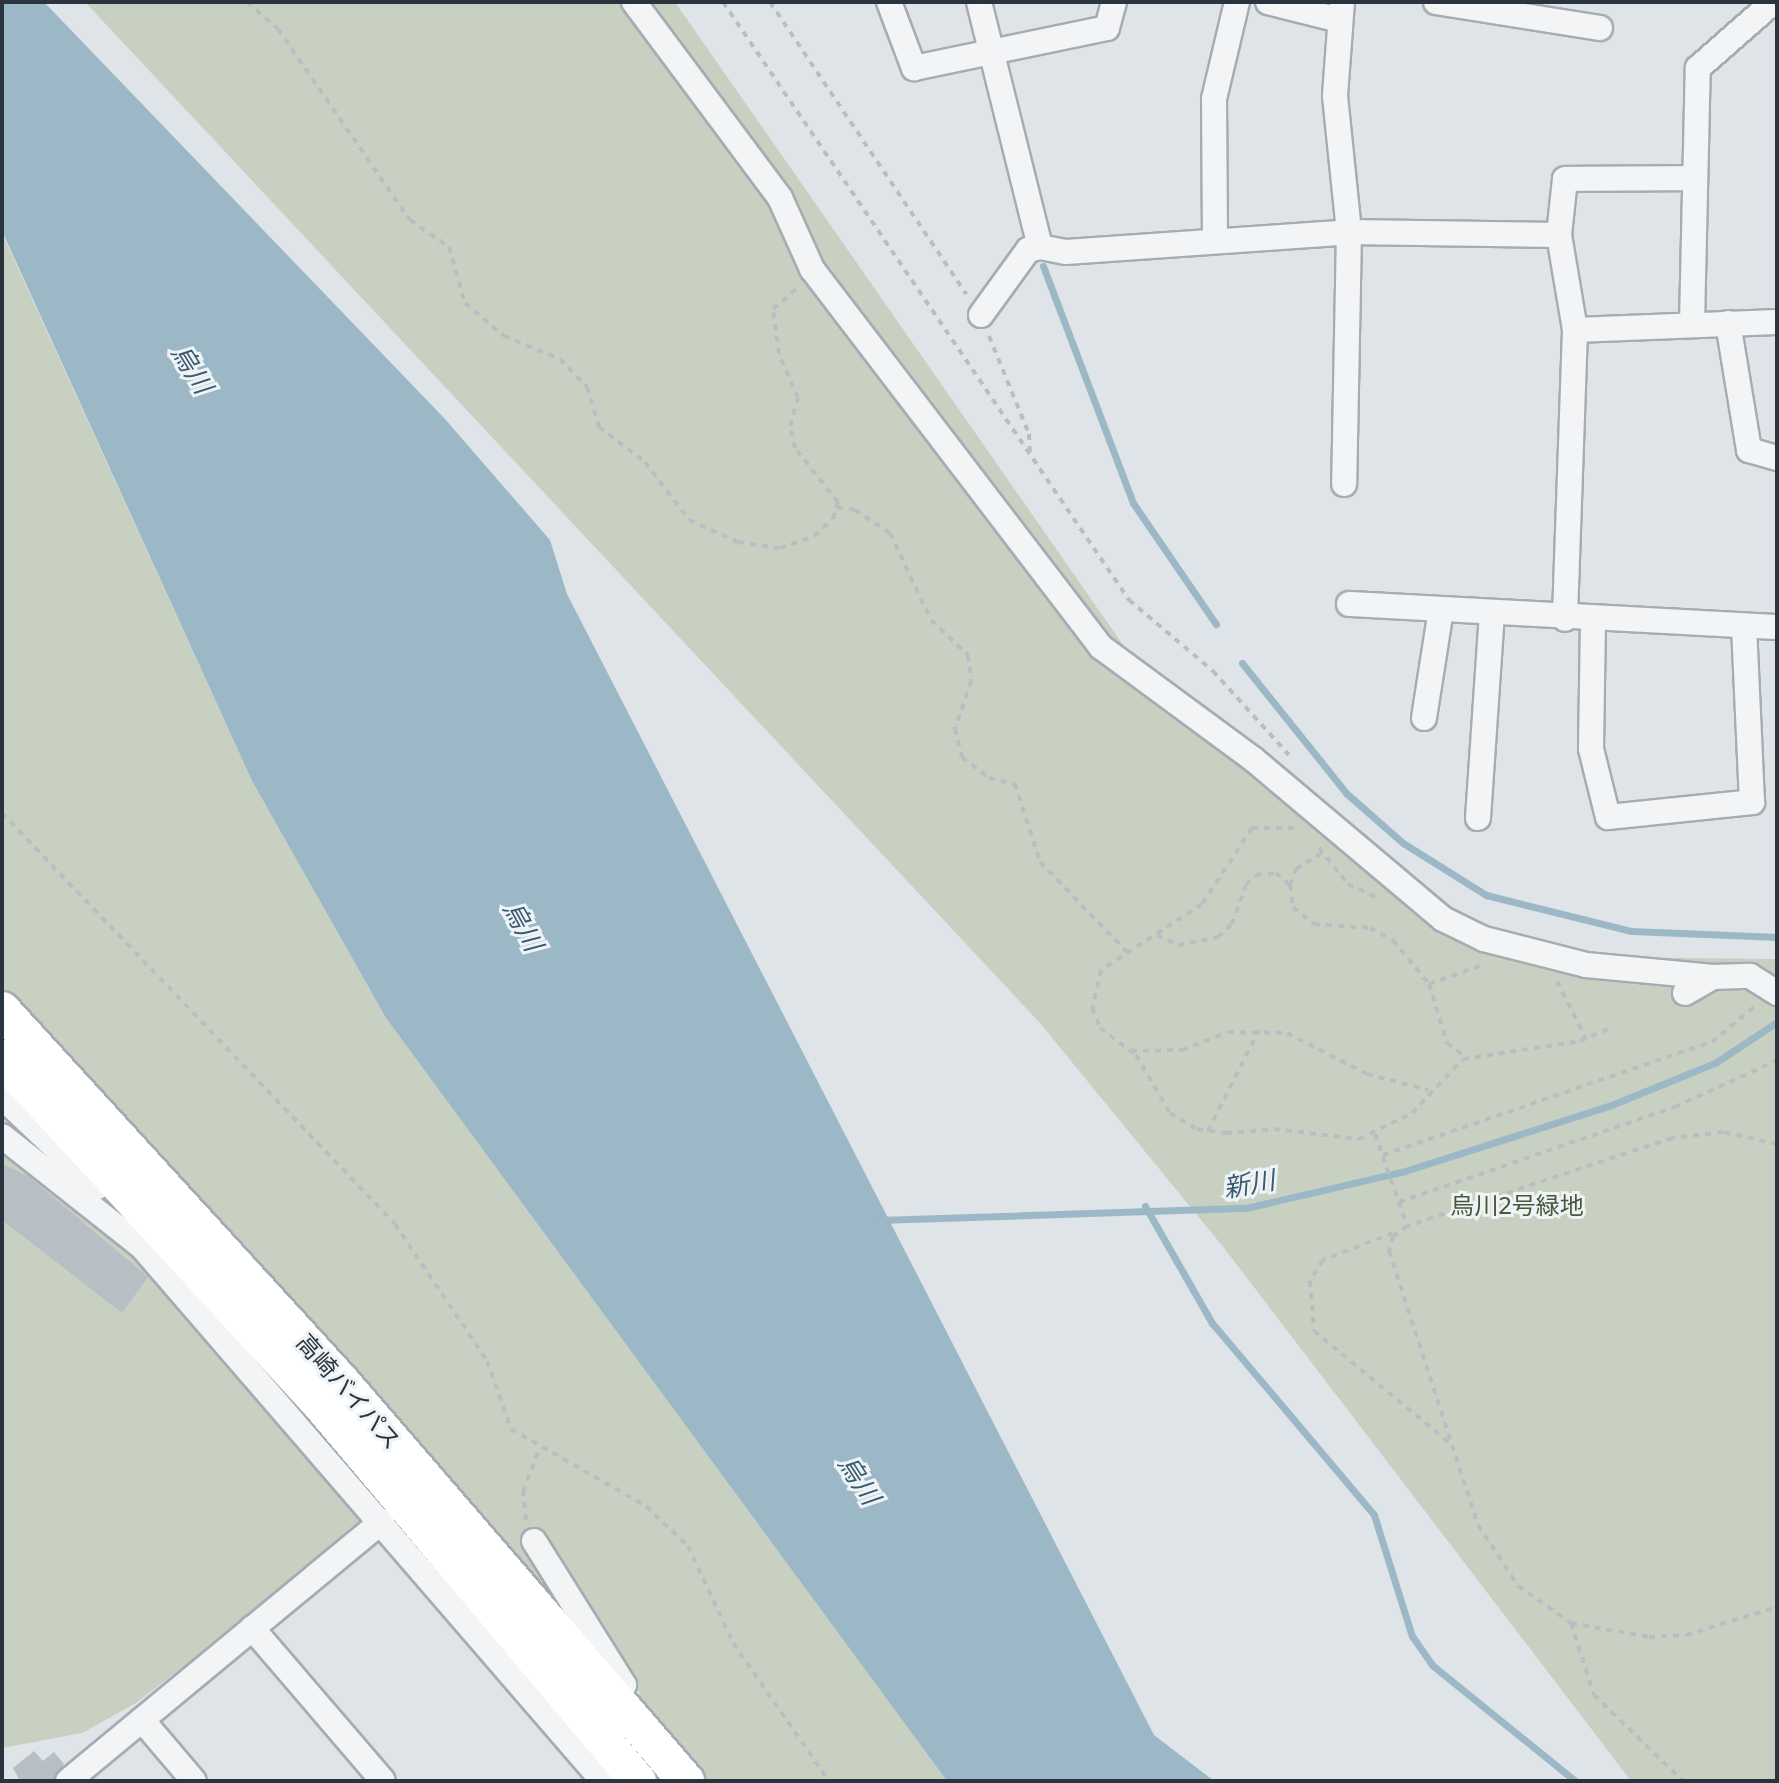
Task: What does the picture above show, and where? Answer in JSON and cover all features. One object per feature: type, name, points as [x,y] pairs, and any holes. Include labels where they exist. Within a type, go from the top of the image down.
[{"type":"highway","name":"高崎バイパス","points":[[2,1010],[319,1356],[686,1781]]},
{"type":"highway","name":"高崎バイパス","points":[[2,1058],[346,1434],[638,1781]]},
{"type":"street","points":[[634,2],[780,198],[814,271],[1101,647],[1253,759],[1402,889],[1484,939],[1586,965],[1713,977],[1750,976],[1777,993]]},
{"type":"street","points":[[889,2],[914,68],[1107,28],[1114,2]]},
{"type":"street","points":[[979,2],[989,53],[1040,247]]},
{"type":"street","points":[[1215,239],[1214,99],[1237,2]]},
{"type":"street","points":[[1268,2],[1341,11],[1335,96],[1349,232],[1344,484]]},
{"type":"street","points":[[1436,2],[1600,28]]},
{"type":"street","points":[[1692,323],[1698,68],[1773,2]]},
{"type":"street","points":[[1565,619],[1575,330],[1559,235],[1565,179],[1694,178]]},
{"type":"street","points":[[981,315],[1028,250],[1040,247],[1066,252],[1215,239],[1349,232],[1559,235]]},
{"type":"street","points":[[1575,330],[1777,322]]},
{"type":"street","points":[[1728,323],[1749,450],[1777,458]]},
{"type":"street","points":[[1349,604],[1593,621],[1777,627]]},
{"type":"street","points":[[1424,718],[1441,610]]},
{"type":"street","points":[[1478,818],[1492,614]]},
{"type":"street","points":[[1593,621],[1591,749],[1608,817],[1752,802],[1744,628]]},
{"type":"street","points":[[1685,993],[1713,977]]},
{"type":"street","points":[[2,1097],[76,1171],[165,1233]]},
{"type":"street","points":[[2,1136],[142,1247],[382,1521],[603,1781]]},
{"type":"street","points":[[68,1781],[382,1521]]},
{"type":"street","points":[[534,1541],[624,1685],[615,1699]]},
{"type":"street","points":[[252,1628],[383,1781]]},
{"type":"street","points":[[142,1720],[194,1781]]},
{"type":"path","points":[[247,2],[278,29],[380,183],[410,220],[449,247],[465,303],[504,336],[560,359],[587,387],[599,427],[645,462],[689,520],[738,542],[780,548],[814,536],[837,507]]},
{"type":"path","points":[[723,2],[1129,600],[1213,671],[1294,761]]},
{"type":"path","points":[[770,2],[981,315],[1029,434],[1030,458]]},
{"type":"path","points":[[814,271],[773,309],[779,354],[798,398],[790,426],[795,448],[822,475],[837,507]]},
{"type":"path","points":[[837,507],[855,510],[890,533],[931,620],[968,655],[971,681],[955,729],[962,757],[989,778],[1015,784],[1040,862],[1127,952]]},
{"type":"path","points":[[2,813],[395,1224],[487,1361],[511,1429],[539,1449],[646,1506],[688,1546],[733,1643],[829,1781]]},
{"type":"path","points":[[1308,834],[1288,825],[1252,828],[1202,904],[1101,970],[1092,1008],[1100,1028],[1131,1051],[1170,1113],[1208,1131],[1274,1129],[1327,1140],[1375,1133],[1412,1113],[1428,1090],[1467,1058],[1586,1039],[1611,1028]]},
{"type":"path","points":[[1315,844],[1348,884],[1390,904]]},
{"type":"path","points":[[1322,853],[1296,869],[1290,885],[1293,907],[1314,924],[1370,928],[1393,940],[1429,984],[1447,1043],[1467,1058]]},
{"type":"path","points":[[1157,935],[1178,945],[1201,944],[1232,924],[1256,875],[1276,873],[1290,885]]},
{"type":"path","points":[[1467,956],[1497,965]]},
{"type":"path","points":[[1429,984],[1485,963]]},
{"type":"path","points":[[1552,973],[1586,1039]]},
{"type":"path","points":[[1383,1155],[1712,1042],[1777,993]]},
{"type":"path","points":[[1131,1051],[1182,1050],[1228,1032],[1259,1030],[1312,1041],[1367,1074],[1428,1090]]},
{"type":"path","points":[[1208,1131],[1259,1030]]},
{"type":"path","points":[[1399,1202],[1675,1107],[1777,1060]]},
{"type":"path","points":[[1452,1444],[1314,1331],[1308,1309],[1310,1281],[1323,1260],[1407,1226],[1672,1138],[1723,1132],[1777,1144]]},
{"type":"path","points":[[1375,1133],[1407,1226]]},
{"type":"path","points":[[1398,1232],[1389,1251],[1452,1444],[1495,1558],[1518,1586],[1571,1623],[1649,1637],[1686,1635],[1777,1607]]},
{"type":"path","points":[[534,1541],[523,1492],[539,1449]]},
{"type":"path","points":[[1571,1623],[1594,1695],[1683,1781]]},
{"type":"green space","name":"烏川2号緑地","points":[[85,2],[675,2],[1128,652],[1221,720],[1410,883],[1483,924],[1593,957],[1777,959],[1777,1781],[1631,1781],[1224,1248],[1039,1022]]},
{"type":"green space","points":[[2,233],[252,781],[386,1018],[947,1781],[699,1781],[651,1722],[631,1672],[601,1659],[2,986]]},
{"type":"green space","points":[[2,1148],[159,1276],[365,1512],[362,1528],[136,1703],[82,1733],[2,1748]]},
{"type":"water","name":"烏川","points":[[2,2],[44,2],[445,419],[550,540],[567,594],[1154,1735],[1214,1781],[947,1781],[386,1018],[252,781],[2,231]]},
{"type":"building","points":[[2,1164],[28,1176],[148,1277],[122,1313],[2,1220]]},
{"type":"building","points":[[34,1751],[43,1761],[54,1752],[64,1764],[53,1781],[20,1781],[13,1768]]},
{"type":"waterway","points":[[1043,266],[1133,503],[1216,624]]},
{"type":"waterway","points":[[1242,663],[1346,793],[1403,843],[1486,895],[1632,931],[1777,937]]},
{"type":"waterway","name":"新川","points":[[879,1220],[1246,1208],[1405,1171],[1609,1106],[1715,1063],[1777,1022]]},
{"type":"waterway","points":[[1145,1206],[1212,1323],[1374,1515],[1412,1636],[1432,1665],[1575,1781]]}]
